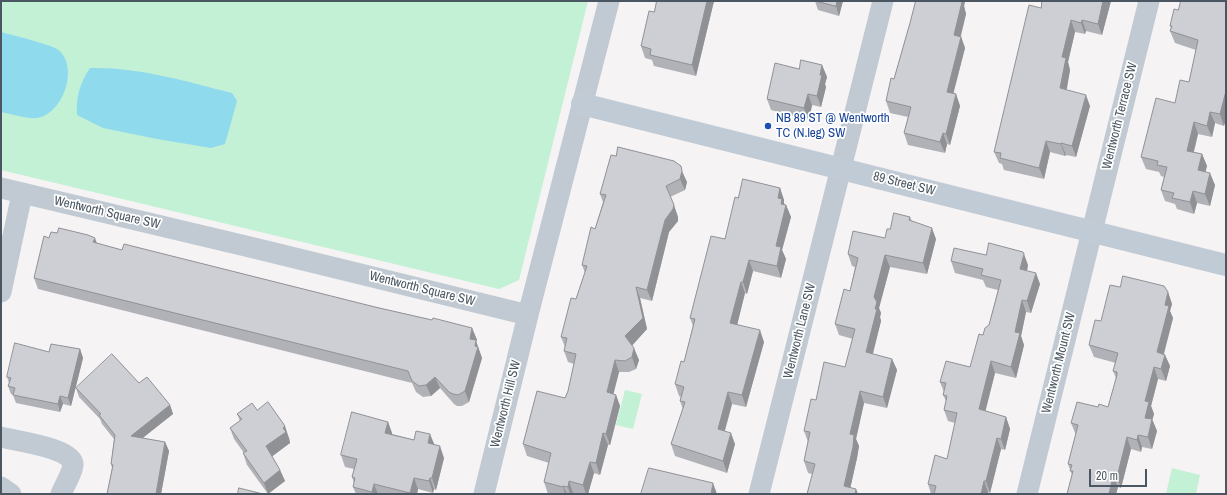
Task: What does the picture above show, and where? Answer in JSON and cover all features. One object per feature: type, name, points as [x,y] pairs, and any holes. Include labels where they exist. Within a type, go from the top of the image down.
[{"type":"street","points":[[528,315],[609,1]]},
{"type":"street","points":[[841,169],[883,1]]},
{"type":"street","name":"Wentworth Terrace SW","points":[[1092,231],[1149,1]]},
{"type":"street","name":"89 Street SW","points":[[582,104],[1226,265]]},
{"type":"street","name":"Wentworth Lane SW","points":[[759,494],[841,169]]},
{"type":"street","name":"Wentworth Square SW","points":[[1,188],[528,315]]},
{"type":"street","points":[[1,292],[22,194]]},
{"type":"street","name":"Wentworth Mount SW","points":[[1027,494],[1092,231]]},
{"type":"street","name":"Wentworth Hill SW","points":[[484,494],[528,315]]},
{"type":"street","points":[[1,437],[65,453],[71,458],[73,465],[61,494]]},
{"type":"street","points":[[1,487],[11,494]]},
{"type":"green space","points":[[1,1],[588,1],[519,280],[499,289],[1,170]]},
{"type":"green space","points":[[625,390],[642,394],[633,429],[616,425]]},
{"type":"green space","points":[[1172,468],[1200,475],[1196,494],[1166,494]]},
{"type":"water","points":[[1,32],[53,47],[64,56],[68,77],[66,88],[55,108],[47,115],[34,118],[1,112]]},
{"type":"water","points":[[90,68],[108,68],[144,72],[232,93],[237,101],[225,144],[211,148],[157,139],[103,128],[77,115],[79,90]]},
{"type":"building","points":[[657,1],[707,1],[692,65],[650,55],[651,49],[641,46],[649,11],[654,12]]},
{"type":"building","points":[[816,1],[837,1],[836,6]]},
{"type":"building","points":[[916,1],[962,2],[954,35],[961,37],[947,92],[956,94],[946,134],[943,133],[940,142],[904,133],[911,107],[886,101],[891,78],[894,79]]},
{"type":"building","points":[[1042,1],[1103,1],[1098,24],[1082,20],[1081,23],[1071,20],[1062,57],[1066,58],[1060,88],[1086,95],[1072,146],[1046,141],[1039,168],[1000,158],[1001,153],[994,152],[1029,5],[1041,8]]},
{"type":"building","points":[[1181,1],[1226,1],[1226,91],[1220,114],[1210,112],[1207,126],[1194,122],[1187,151],[1202,154],[1198,170],[1210,173],[1205,194],[1193,191],[1190,202],[1172,198],[1174,193],[1161,190],[1167,167],[1157,165],[1158,161],[1141,157],[1156,98],[1175,103],[1180,80],[1189,82],[1198,40],[1170,31],[1174,9],[1178,10]]},
{"type":"building","points":[[801,60],[822,65],[820,75],[822,75],[817,96],[808,94],[804,108],[767,99],[775,63],[799,69]]},
{"type":"building","points":[[618,147],[674,161],[681,166],[682,171],[680,179],[666,186],[674,205],[673,209],[665,220],[647,290],[636,287],[643,318],[625,336],[634,348],[632,357],[625,361],[615,360],[607,392],[616,395],[606,434],[603,433],[596,463],[590,462],[583,485],[569,481],[568,487],[563,487],[544,482],[551,453],[523,444],[537,391],[565,398],[568,391],[576,354],[564,351],[567,338],[561,337],[571,298],[576,299],[587,266],[582,265],[591,227],[595,229],[606,195],[600,194],[611,155],[616,156]]},
{"type":"building","points":[[743,179],[780,188],[778,198],[782,199],[781,204],[786,205],[776,246],[781,247],[777,266],[749,260],[743,282],[741,282],[730,323],[760,330],[742,395],[728,392],[718,429],[731,433],[723,461],[671,444],[685,402],[680,401],[684,387],[675,384],[681,361],[684,362],[695,319],[690,318],[711,236],[725,239],[735,197],[738,198]]},
{"type":"building","points":[[894,213],[910,217],[909,220],[932,228],[923,263],[885,255],[874,297],[877,302],[875,309],[877,309],[866,352],[892,359],[883,397],[860,391],[850,434],[854,435],[853,447],[844,486],[856,489],[855,494],[807,494],[815,464],[804,461],[810,432],[804,431],[811,399],[816,400],[824,362],[845,367],[855,329],[835,324],[844,289],[850,291],[858,258],[848,254],[853,231],[885,238],[887,229],[890,229]]},
{"type":"building","points":[[59,228],[88,235],[95,238],[93,242],[122,250],[124,244],[375,307],[432,320],[433,318],[472,328],[470,339],[476,340],[475,346],[478,347],[465,391],[458,395],[453,394],[449,392],[435,377],[426,385],[419,386],[412,381],[408,371],[34,278],[44,236],[49,238],[51,232],[57,233]]},
{"type":"building","points":[[989,243],[1023,252],[1024,254],[1020,269],[1036,273],[1027,301],[1022,300],[1015,332],[1020,333],[1011,367],[991,361],[979,409],[1006,417],[1001,439],[997,438],[986,481],[984,481],[981,494],[934,494],[936,486],[928,484],[935,455],[947,459],[957,413],[944,410],[947,396],[943,395],[946,383],[940,382],[946,361],[970,367],[979,334],[983,335],[985,328],[989,325],[1001,280],[981,275],[983,269],[951,261],[954,248],[986,255]]},
{"type":"building","points":[[1123,276],[1164,286],[1168,292],[1165,305],[1169,306],[1157,352],[1165,355],[1161,369],[1154,367],[1145,401],[1149,402],[1145,418],[1152,419],[1148,437],[1138,435],[1137,440],[1127,437],[1117,477],[1113,476],[1109,494],[1067,494],[1073,471],[1070,471],[1072,465],[1068,464],[1078,425],[1071,423],[1077,402],[1098,407],[1099,404],[1108,407],[1117,375],[1117,372],[1113,371],[1118,353],[1089,345],[1095,320],[1101,321],[1110,285],[1120,287]]},
{"type":"building","points":[[15,343],[49,352],[51,344],[80,349],[68,398],[60,396],[58,404],[13,395],[15,388],[8,386],[11,378],[7,377]]},
{"type":"building","points":[[112,354],[139,383],[147,377],[170,405],[131,436],[165,442],[156,494],[107,494],[113,465],[111,464],[115,435],[99,415],[101,414],[76,388]]},
{"type":"building","points":[[268,402],[285,426],[283,428],[286,432],[266,446],[280,470],[264,483],[243,453],[247,451],[230,428],[242,419],[237,414],[252,403],[257,410]]},
{"type":"building","points":[[352,412],[388,422],[385,433],[414,440],[416,431],[430,434],[428,443],[440,446],[432,478],[430,478],[429,481],[414,478],[410,493],[374,484],[372,492],[353,487],[355,478],[352,477],[357,459],[341,455]]},
{"type":"building","points":[[649,468],[713,483],[711,494],[641,494]]},
{"type":"building","points":[[239,488],[263,494],[238,494]]},
{"type":"place","name":"NB 89 ST @ Wentworth TC (N.leg) SW","points":[[768,126]]}]
